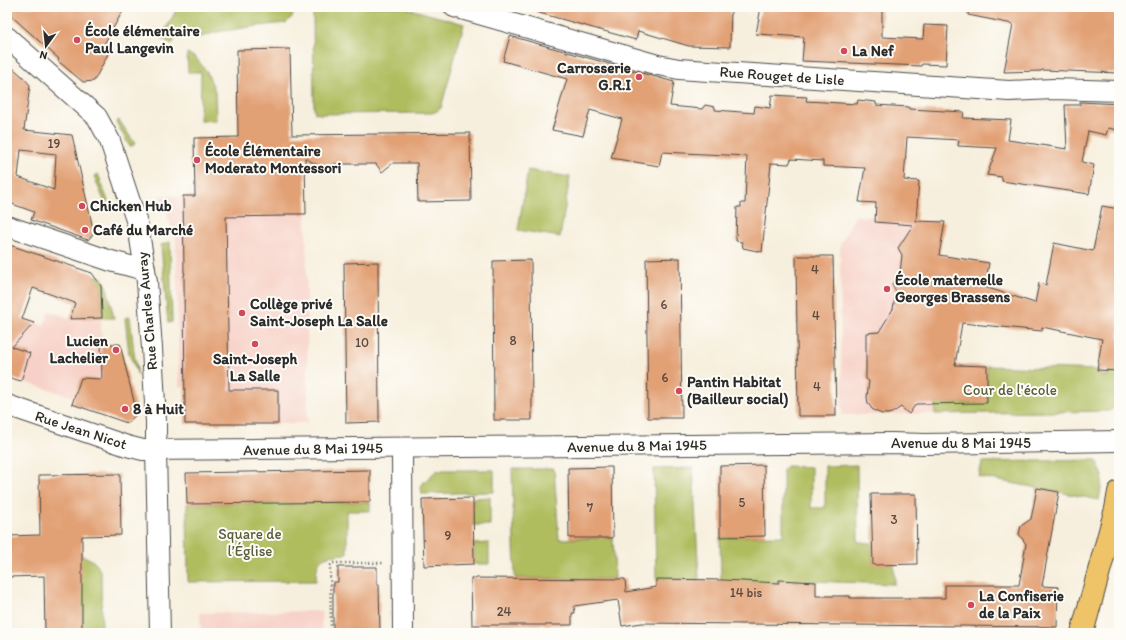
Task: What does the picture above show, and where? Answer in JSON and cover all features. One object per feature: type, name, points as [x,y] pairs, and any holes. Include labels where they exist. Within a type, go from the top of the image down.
[{"type":"main road","points":[[1082,633],[1115,514],[1119,492]]},
{"type":"street","name":"Rue Rouget de Lisle","points":[[454,7],[658,65],[679,69],[1009,91],[1053,89],[1119,91]]},
{"type":"street","name":"Rue Charles Auray","points":[[7,37],[97,117],[110,141],[138,226],[147,282],[153,363],[156,422],[160,633]]},
{"type":"street","points":[[7,226],[110,261],[145,270]]},
{"type":"street","name":"Rue Jean Nicot","points":[[7,405],[127,446],[143,450],[156,450]]},
{"type":"street","name":"Avenue du 8 Mai 1945","points":[[156,450],[1119,441]]},
{"type":"street","points":[[402,448],[403,633]]},
{"type":"path","points":[[329,633],[331,629],[330,566],[333,563],[403,563]]},
{"type":"shaded area","name":"Collège privé Saint-Joseph La Salle","points":[[306,195],[308,423],[185,424],[185,386],[179,386],[176,240],[160,196]]},
{"type":"shaded area","name":"École maternelle Georges Brassens","points":[[855,216],[945,222],[920,363],[1119,371],[1119,390],[1115,407],[1109,411],[842,415],[840,245]]},
{"type":"shaded area","points":[[49,311],[72,319],[101,318],[102,378],[81,378],[74,397],[7,377],[7,314],[44,326]]},
{"type":"shaded area","points":[[321,611],[322,633],[201,633],[200,613]]},
{"type":"green space","points":[[178,7],[295,7],[292,17],[286,23],[217,32],[201,37],[191,37],[179,32],[172,44],[161,38]]},
{"type":"green space","points":[[313,7],[403,7],[464,24],[441,108],[432,113],[315,113]]},
{"type":"green space","points":[[187,53],[196,58],[207,72],[215,91],[216,121],[200,120],[201,72],[188,72]]},
{"type":"green space","points":[[119,120],[135,144],[130,147],[116,122]]},
{"type":"green space","points":[[528,170],[570,177],[560,237],[518,230]]},
{"type":"green space","points":[[98,174],[108,201],[105,203],[94,176]]},
{"type":"green space","points":[[170,242],[172,322],[168,323],[161,245]]},
{"type":"green space","points":[[93,275],[101,277],[106,284],[114,318],[102,318],[101,286]]},
{"type":"green space","points":[[130,317],[138,375],[129,353],[125,318]]},
{"type":"green space","name":"Cour de l'école","points":[[987,366],[1099,370],[1099,375],[1108,376],[1109,371],[1119,371],[1118,399],[1113,408],[1109,411],[935,414],[935,403],[987,403]]},
{"type":"green space","points":[[1096,460],[1103,476],[1099,500],[979,477],[982,462]]},
{"type":"green space","points":[[857,465],[858,542],[872,543],[873,564],[894,564],[895,584],[779,580],[779,583],[721,581],[720,537],[783,536],[783,469],[786,466],[811,467],[811,508],[825,508],[825,466]]},
{"type":"green space","points":[[693,468],[699,580],[656,579],[654,469]]},
{"type":"green space","points":[[512,469],[554,469],[559,539],[613,538],[615,579],[515,578]]},
{"type":"green space","points":[[437,470],[494,470],[494,492],[422,494],[422,484]]},
{"type":"green space","points":[[490,497],[490,525],[473,525],[473,498]]},
{"type":"green space","name":"Square de l’Église","points":[[370,502],[370,511],[347,511],[347,554],[332,555],[322,558],[317,566],[316,581],[188,582],[187,504]]},
{"type":"green space","points":[[489,543],[489,564],[474,564],[474,544]]},
{"type":"green space","points":[[81,555],[94,562],[101,574],[102,633],[82,633]]},
{"type":"building","name":"École élémentaire Paul Langevin","points":[[7,7],[125,7],[102,48],[109,52],[94,81],[83,82],[58,61],[59,59],[7,12]]},
{"type":"building","points":[[536,7],[731,7],[730,47],[689,46],[638,31],[636,40],[536,12]]},
{"type":"building","points":[[761,7],[882,7],[882,37],[923,39],[924,25],[948,26],[946,65],[922,64],[921,66],[802,61],[804,37],[756,34]]},
{"type":"building","points":[[969,7],[1119,7],[1119,73],[1042,70],[1004,72],[1013,24],[968,15]]},
{"type":"building","points":[[510,36],[674,82],[670,106],[702,109],[705,105],[715,107],[715,110],[754,113],[755,106],[770,108],[772,95],[807,97],[806,101],[857,104],[858,100],[876,102],[876,105],[909,107],[909,109],[964,112],[963,118],[1011,120],[1008,140],[1067,149],[1065,105],[1080,105],[1080,102],[1119,104],[1117,130],[1108,128],[1106,135],[1088,131],[1082,162],[1094,165],[1089,194],[1002,181],[1002,177],[987,175],[997,148],[958,146],[959,140],[907,137],[904,180],[919,181],[916,221],[945,222],[939,255],[989,263],[985,287],[1035,303],[1039,283],[1046,285],[1054,243],[1093,251],[1102,206],[1119,209],[1119,371],[1097,370],[1102,339],[1042,327],[1042,331],[962,323],[955,365],[987,366],[987,403],[916,404],[909,414],[901,407],[888,414],[877,412],[872,409],[868,403],[867,397],[869,381],[866,379],[866,333],[879,332],[893,309],[896,292],[892,284],[900,273],[902,255],[898,248],[913,225],[875,222],[876,203],[859,202],[865,168],[823,166],[823,161],[791,159],[789,164],[771,163],[762,252],[743,248],[742,242],[736,241],[737,207],[741,207],[741,203],[745,203],[747,156],[662,152],[659,166],[611,158],[622,119],[590,110],[583,136],[552,130],[567,79],[503,61]]},
{"type":"building","points":[[290,49],[292,135],[470,133],[471,201],[418,202],[417,163],[393,163],[382,172],[376,164],[334,164],[331,173],[305,158],[306,214],[285,214],[285,216],[226,217],[229,390],[278,390],[278,424],[185,424],[185,273],[183,196],[195,196],[194,138],[238,137],[237,50]]},
{"type":"building","points":[[7,63],[30,85],[24,130],[72,135],[94,233],[88,240],[31,220],[34,212],[7,202]],"holes":[[[21,150],[56,154],[54,190],[18,177]]]},
{"type":"building","points":[[7,244],[92,273],[101,286],[102,318],[70,319],[75,303],[33,288],[22,319],[34,323],[12,347],[30,353],[21,381],[7,377]]},
{"type":"building","points":[[796,256],[833,256],[836,416],[798,416]]},
{"type":"building","points":[[680,258],[682,418],[648,418],[646,259]]},
{"type":"building","points":[[531,260],[532,420],[494,420],[493,261]]},
{"type":"building","points":[[378,262],[379,422],[346,423],[344,263]]},
{"type":"building","points":[[101,344],[120,344],[137,414],[127,423],[72,404],[81,378],[102,379]]},
{"type":"building","points":[[764,465],[765,536],[720,537],[720,466]]},
{"type":"building","points":[[612,467],[613,538],[569,538],[568,468]]},
{"type":"building","points":[[370,470],[370,502],[187,504],[186,473]]},
{"type":"building","points":[[120,474],[121,535],[82,536],[82,633],[45,633],[44,576],[7,577],[7,536],[40,535],[39,475]]},
{"type":"building","points":[[1037,488],[1059,492],[1042,586],[1058,587],[1057,627],[642,623],[622,626],[618,600],[574,606],[575,613],[572,613],[572,625],[472,625],[471,578],[625,579],[626,592],[656,587],[656,579],[724,580],[779,583],[779,580],[816,582],[816,596],[850,596],[850,598],[945,598],[945,585],[1019,585],[1026,544],[1019,534],[1021,526],[1031,519]]},
{"type":"building","points":[[871,494],[916,494],[917,564],[873,565]]},
{"type":"building","points":[[473,498],[474,564],[424,566],[422,499]]},
{"type":"building","points":[[338,567],[377,567],[380,632],[333,633],[333,586],[334,582],[338,582]]},
{"type":"place","name":"École élémentaire Paul Langevin","points":[[77,40]]},
{"type":"place","name":"La Nef","points":[[844,51]]},
{"type":"place","name":"Carrosserie G.R.I","points":[[639,77]]},
{"type":"place","name":"École Élémentaire Moderato Montessori","points":[[197,160]]},
{"type":"place","name":"Chicken Hub","points":[[82,206]]},
{"type":"place","name":"Café du Marché","points":[[85,230]]},
{"type":"place","name":"École maternelle Georges Brassens","points":[[887,289]]},
{"type":"place","name":"Collège privé Saint-Joseph La Salle","points":[[242,313]]},
{"type":"place","name":"Saint-Joseph La Salle","points":[[255,344]]},
{"type":"place","name":"Lucien Lachelier","points":[[116,350]]},
{"type":"place","name":"Pantin Habitat (Bailleur social)","points":[[679,391]]},
{"type":"place","name":"8 à Huit","points":[[125,409]]},
{"type":"place","name":"La Confiserie de la Paix","points":[[971,605]]}]
